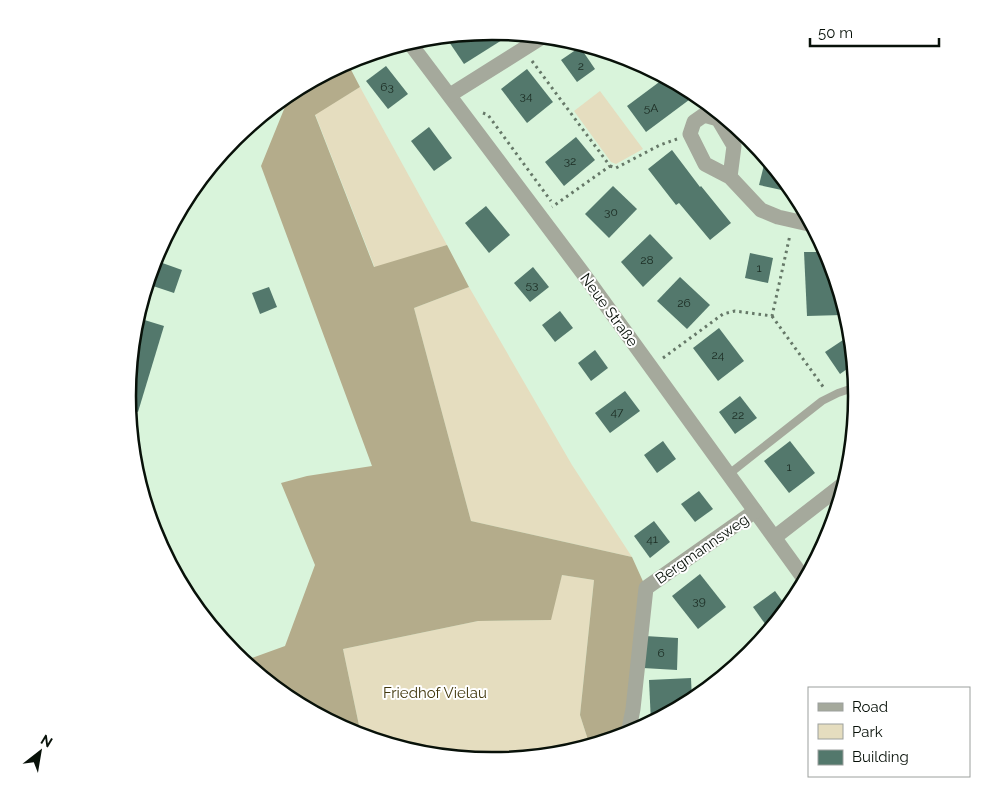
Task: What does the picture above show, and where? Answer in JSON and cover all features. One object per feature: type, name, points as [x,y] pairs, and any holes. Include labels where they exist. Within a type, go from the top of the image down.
[{"type":"street","points":[[450,95],[533,43]]},
{"type":"street","name":"Neue Straße","points":[[414,49],[540,216],[801,573]]},
{"type":"street","points":[[714,118],[704,115],[694,122],[690,134],[705,164],[730,178],[761,210],[804,224]]},
{"type":"street","points":[[720,123],[734,146],[730,178]]},
{"type":"street","points":[[775,537],[835,490]]},
{"type":"street","name":"Bergmannsweg","points":[[630,725],[646,588],[755,511]]},
{"type":"lane","points":[[729,474],[822,401],[848,389]]},
{"type":"path","points":[[523,49],[610,166],[616,168],[660,145],[690,134]]},
{"type":"path","points":[[540,216],[610,166]]},
{"type":"path","points":[[772,316],[793,221]]},
{"type":"path","points":[[651,367],[723,314],[735,311],[772,316],[830,397]]},
{"type":"green space","points":[[360,87],[447,245],[375,268],[315,114]]},
{"type":"green space","points":[[600,91],[643,149],[616,164],[611,162],[574,111]]},
{"type":"green space","points":[[469,287],[572,465],[632,557],[471,521],[414,308]]},
{"type":"green space","name":"Friedhof Vielau","points":[[562,575],[594,580],[580,715],[588,739],[539,749],[492,752],[469,751],[446,749],[400,740],[359,726],[343,649],[478,621],[550,620]]},
{"type":"shaded area","points":[[351,69],[360,87],[315,115],[374,267],[447,245],[469,287],[414,308],[471,521],[632,557],[646,588],[629,725],[588,739],[580,715],[594,580],[562,575],[551,620],[478,621],[343,649],[359,726],[314,704],[295,692],[252,658],[285,646],[315,565],[281,483],[307,476],[372,466],[261,166],[285,108],[314,88]]},
{"type":"building","points":[[501,40],[464,64],[450,43]]},
{"type":"building","points":[[576,50],[583,52],[595,69],[577,82],[561,60]]},
{"type":"building","points":[[386,66],[408,94],[388,109],[366,81]]},
{"type":"building","points":[[527,69],[553,102],[527,123],[501,89]]},
{"type":"building","points":[[659,82],[689,100],[646,132],[627,106]]},
{"type":"building","points":[[429,127],[452,158],[434,171],[411,141]]},
{"type":"building","points":[[576,137],[595,160],[564,186],[545,162]]},
{"type":"building","points":[[672,150],[731,223],[710,240],[679,203],[676,205],[648,169]]},
{"type":"building","points":[[764,166],[783,190],[759,185]]},
{"type":"building","points":[[613,186],[637,209],[609,238],[585,214]]},
{"type":"building","points":[[486,206],[510,235],[489,253],[465,223]]},
{"type":"building","points":[[650,234],[673,258],[643,287],[621,262]]},
{"type":"building","points":[[804,252],[818,252],[830,282],[839,315],[807,316]]},
{"type":"building","points":[[750,253],[773,258],[768,283],[745,278]]},
{"type":"building","points":[[163,263],[182,270],[174,293],[154,286]]},
{"type":"building","points":[[533,267],[549,287],[530,302],[514,283]]},
{"type":"building","points":[[680,277],[710,305],[687,329],[657,301]]},
{"type":"building","points":[[269,287],[277,307],[260,314],[252,293]]},
{"type":"building","points":[[560,311],[573,328],[555,342],[542,325]]},
{"type":"building","points":[[145,320],[164,326],[138,412],[136,396],[137,373]]},
{"type":"building","points":[[719,328],[744,361],[718,381],[693,348]]},
{"type":"building","points":[[844,340],[847,369],[840,374],[825,352]]},
{"type":"building","points":[[595,350],[608,368],[591,381],[578,363]]},
{"type":"building","points":[[625,391],[640,411],[610,433],[595,413]]},
{"type":"building","points":[[740,396],[757,418],[735,434],[719,412]]},
{"type":"building","points":[[663,441],[676,459],[657,473],[644,455]]},
{"type":"building","points":[[790,441],[815,473],[789,493],[764,461]]},
{"type":"building","points":[[699,491],[713,509],[695,522],[681,504]]},
{"type":"building","points":[[654,521],[670,542],[650,558],[634,536]]},
{"type":"building","points":[[700,574],[726,607],[698,629],[672,596]]},
{"type":"building","points":[[775,591],[783,602],[765,624],[753,607]]},
{"type":"building","points":[[645,636],[678,638],[677,670],[643,668]]},
{"type":"building","points":[[691,678],[692,691],[651,715],[649,680]]}]
